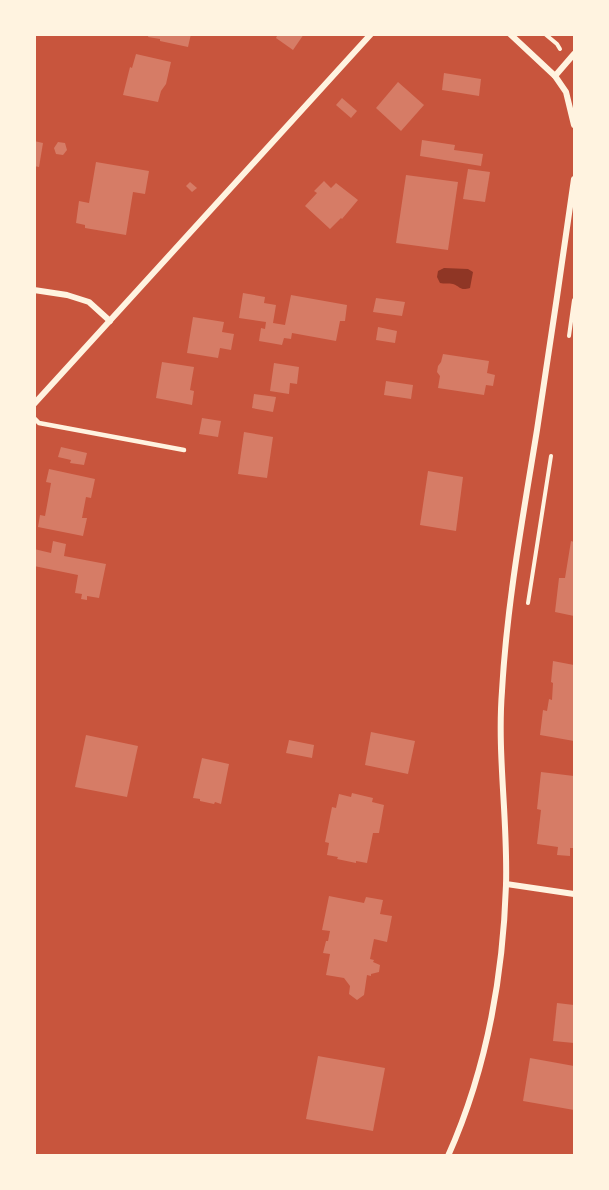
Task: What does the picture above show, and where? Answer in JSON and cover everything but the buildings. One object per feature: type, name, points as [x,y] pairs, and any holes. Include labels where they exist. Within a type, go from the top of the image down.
[{"type":"street","points":[[34,405],[371,34]]},
{"type":"street","points":[[510,34],[555,76],[566,92],[574,125]]},
{"type":"street","points":[[555,76],[574,54]]},
{"type":"street","points":[[448,1155],[457,1137],[475,1083],[488,1033],[500,956],[506,884],[501,692],[512,587],[574,179]]},
{"type":"street","points":[[34,290],[68,295],[89,302],[110,321]]},
{"type":"street","points":[[506,884],[574,894]]},
{"type":"lane","points":[[34,418],[39,423],[184,450]]},
{"type":"path","points":[[569,336],[574,300]]},
{"type":"path","points":[[527,607],[551,453]]},
{"type":"shaded area","points":[[444,268],[468,269],[473,272],[470,288],[462,289],[453,284],[440,283],[437,277],[438,271]]}]
